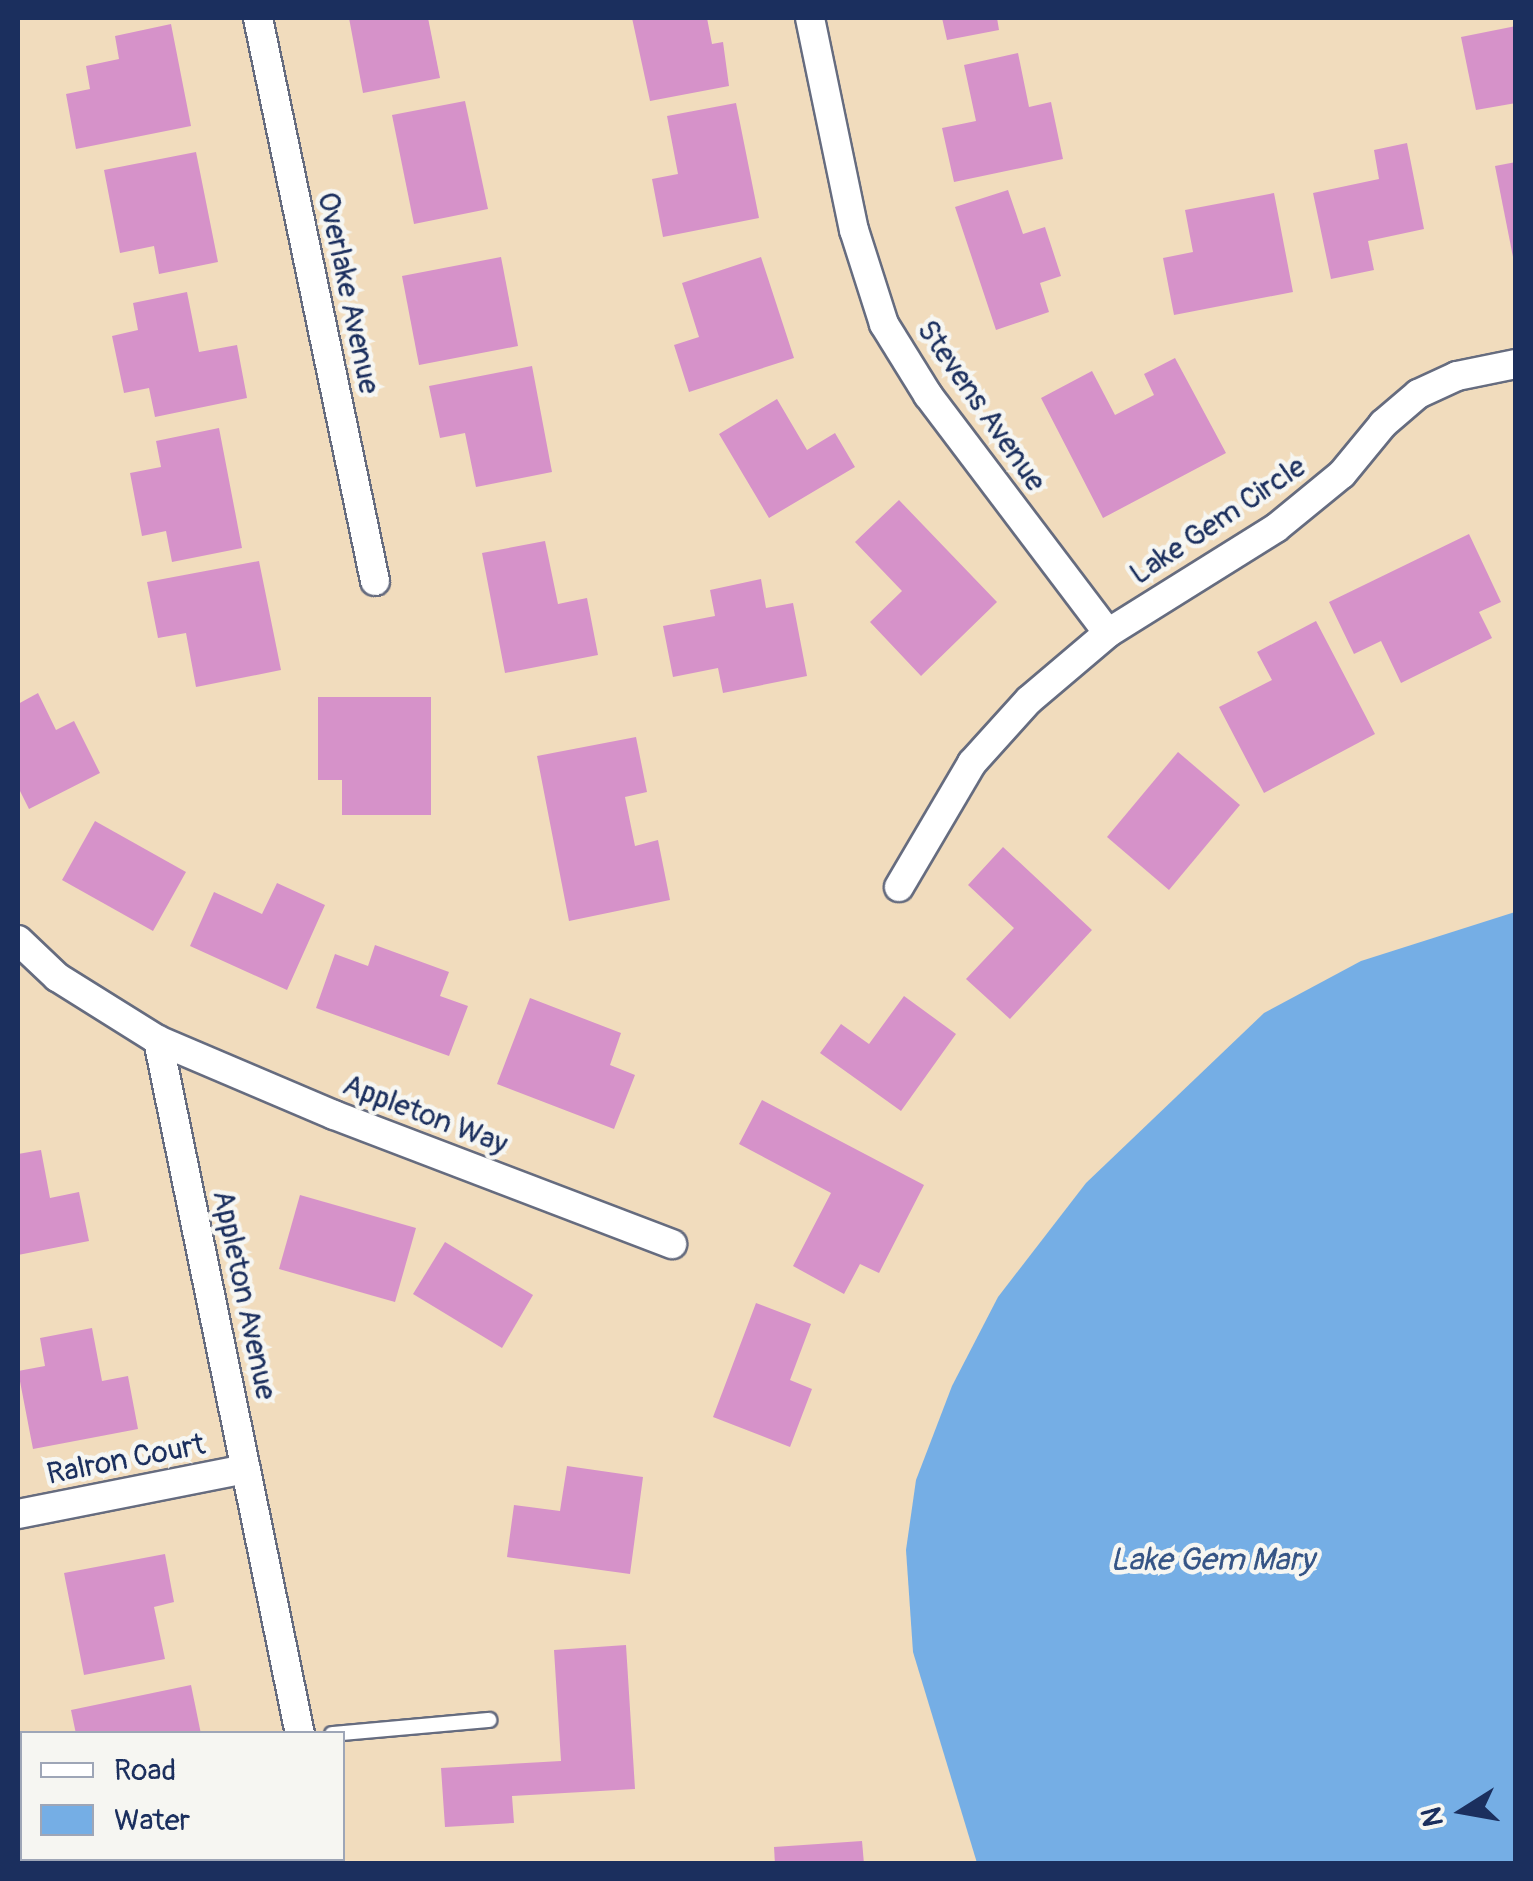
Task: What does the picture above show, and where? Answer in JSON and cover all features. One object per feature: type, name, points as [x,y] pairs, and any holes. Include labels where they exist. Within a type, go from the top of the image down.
[{"type":"street","name":"Overlake Avenue","points":[[258,18],[375,581]]},
{"type":"street","name":"Stevens Avenue","points":[[810,18],[854,230],[884,324],[928,396],[1108,633]]},
{"type":"street","name":"Lake Gem Circle","points":[[898,887],[972,763],[1029,700],[1108,633],[1276,528],[1342,474],[1382,424],[1418,394],[1457,376],[1516,364]]},
{"type":"street","points":[[18,940],[58,976],[158,1040]]},
{"type":"street","name":"Appleton Way","points":[[158,1040],[334,1116],[672,1244]]},
{"type":"street","name":"Appleton Avenue","points":[[158,1040],[299,1731]]},
{"type":"street","name":"Ralron Court","points":[[18,1514],[246,1469]]},
{"type":"lane","points":[[345,1733],[489,1720]]},
{"type":"water","name":"Lake Gem Mary","points":[[1515,912],[1515,1863],[977,1863],[913,1652],[906,1550],[916,1480],[952,1386],[998,1297],[1086,1183],[1264,1013],[1361,961]]},
{"type":"building","points":[[349,18],[428,18],[440,78],[363,93]]},
{"type":"building","points":[[632,18],[707,18],[712,44],[723,42],[729,86],[650,101]]},
{"type":"building","points":[[942,18],[997,18],[999,30],[947,40]]},
{"type":"building","points":[[171,24],[191,126],[76,149],[66,94],[90,89],[86,66],[119,59],[115,36]]},
{"type":"building","points":[[1516,26],[1516,103],[1476,110],[1461,37]]},
{"type":"building","points":[[1018,53],[1029,107],[1051,102],[1063,159],[954,182],[942,128],[976,121],[964,65]]},
{"type":"building","points":[[465,101],[488,209],[414,224],[392,115]]},
{"type":"building","points":[[736,103],[759,218],[663,237],[652,179],[678,174],[667,116]]},
{"type":"building","points":[[1407,143],[1424,229],[1368,241],[1374,270],[1331,279],[1313,193],[1379,179],[1374,150]]},
{"type":"building","points":[[196,152],[218,262],[159,274],[154,246],[120,253],[104,170]]},
{"type":"building","points":[[1516,162],[1516,262],[1514,262],[1495,166]]},
{"type":"building","points":[[1008,190],[1023,234],[1045,227],[1061,276],[1040,283],[1049,312],[996,330],[955,207]]},
{"type":"building","points":[[1274,193],[1293,292],[1174,315],[1163,258],[1193,252],[1185,210]]},
{"type":"building","points":[[501,257],[518,346],[419,365],[402,276]]},
{"type":"building","points":[[761,257],[794,358],[689,392],[674,345],[699,337],[682,283]]},
{"type":"building","points":[[187,292],[199,352],[237,345],[247,398],[155,417],[149,388],[124,393],[112,336],[138,330],[133,303]]},
{"type":"building","points":[[1175,358],[1226,453],[1103,518],[1041,398],[1092,371],[1115,415],[1154,395],[1144,374]]},
{"type":"building","points":[[532,366],[552,472],[476,487],[465,433],[440,438],[429,386]]},
{"type":"building","points":[[777,399],[807,450],[835,433],[855,467],[769,518],[719,434]]},
{"type":"building","points":[[219,428],[242,548],[172,562],[166,531],[142,536],[130,473],[161,467],[156,441]]},
{"type":"building","points":[[899,500],[997,602],[921,676],[870,622],[902,591],[855,542]]},
{"type":"building","points":[[1469,534],[1501,602],[1479,612],[1492,638],[1401,683],[1381,641],[1354,654],[1329,602]]},
{"type":"building","points":[[545,541],[558,604],[587,598],[598,655],[505,673],[482,553]]},
{"type":"building","points":[[259,561],[281,670],[196,687],[186,633],[158,638],[147,582]]},
{"type":"building","points":[[761,579],[766,608],[793,603],[807,676],[723,693],[718,668],[673,677],[663,626],[715,616],[710,590]]},
{"type":"building","points":[[1316,621],[1375,734],[1264,793],[1219,707],[1272,680],[1257,652]]},
{"type":"building","points":[[38,693],[56,730],[74,721],[100,773],[29,809],[18,787],[18,704]]},
{"type":"building","points":[[318,697],[431,697],[431,815],[342,815],[342,780],[318,780]]},
{"type":"building","points":[[636,737],[647,792],[625,797],[635,846],[658,840],[670,900],[569,921],[537,756]]},
{"type":"building","points":[[1178,752],[1240,805],[1169,890],[1107,837]]},
{"type":"building","points":[[95,821],[186,872],[153,931],[62,880]]},
{"type":"building","points":[[1003,847],[1092,930],[1010,1019],[966,979],[1014,928],[968,885]]},
{"type":"building","points":[[277,883],[325,905],[287,990],[190,946],[214,892],[262,914]]},
{"type":"building","points":[[375,945],[449,972],[440,996],[468,1006],[449,1056],[316,1008],[335,954],[368,966]]},
{"type":"building","points":[[904,996],[956,1034],[901,1111],[820,1053],[841,1024],[869,1044]]},
{"type":"building","points":[[530,998],[621,1033],[610,1065],[635,1075],[614,1129],[497,1084]]},
{"type":"building","points":[[762,1100],[924,1185],[879,1273],[860,1264],[844,1294],[793,1266],[831,1193],[739,1144]]},
{"type":"building","points":[[41,1150],[50,1198],[79,1192],[89,1241],[18,1255],[18,1154]]},
{"type":"building","points":[[300,1195],[416,1228],[395,1302],[279,1269]]},
{"type":"building","points":[[445,1242],[533,1295],[502,1348],[413,1294]]},
{"type":"building","points":[[756,1303],[811,1324],[790,1380],[812,1389],[790,1447],[713,1417]]},
{"type":"building","points":[[92,1328],[102,1381],[128,1376],[138,1429],[33,1449],[18,1371],[45,1366],[40,1338]]},
{"type":"building","points":[[567,1466],[643,1477],[630,1574],[507,1557],[514,1505],[560,1511]]},
{"type":"building","points":[[165,1554],[174,1602],[154,1607],[165,1659],[84,1675],[64,1573]]},
{"type":"building","points":[[626,1645],[635,1789],[512,1796],[514,1823],[445,1827],[441,1768],[561,1761],[554,1650]]},
{"type":"building","points":[[191,1685],[200,1731],[75,1731],[71,1710]]},
{"type":"building","points":[[862,1841],[864,1864],[775,1864],[774,1847]]},
{"type":"building","points":[[136,1861],[195,1864],[136,1864]]}]
